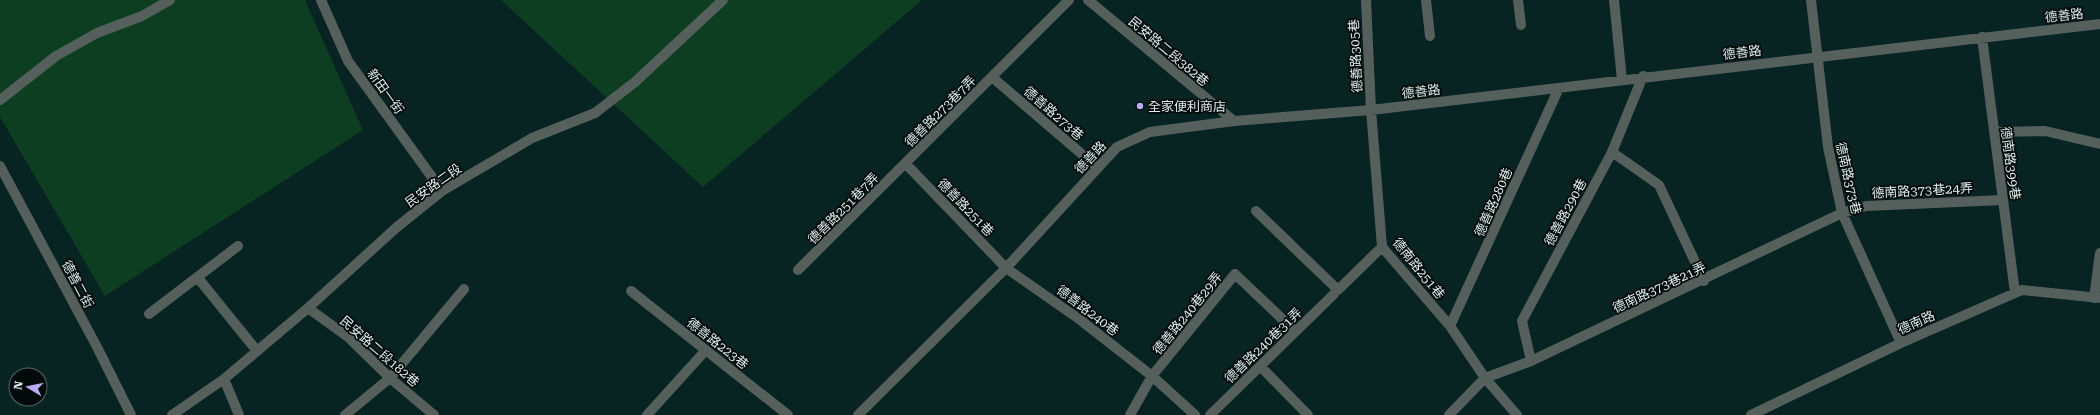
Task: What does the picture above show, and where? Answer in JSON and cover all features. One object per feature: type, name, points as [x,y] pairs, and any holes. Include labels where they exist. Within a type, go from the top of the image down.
[{"type":"street","points":[[0,100],[56,56],[97,33],[142,16],[170,0]]},
{"type":"street","name":"新田一街","points":[[321,0],[348,61],[442,191]]},
{"type":"street","name":"民安路二段","points":[[172,415],[224,379],[308,308],[396,227],[442,191],[532,138],[595,113],[635,82],[723,0]]},
{"type":"street","name":"德善路273巷7弄","points":[[906,164],[1069,0]]},
{"type":"street","name":"民安路二段382巷","points":[[1088,0],[1234,121]]},
{"type":"street","name":"德善路305巷","points":[[1366,0],[1371,110]]},
{"type":"street","points":[[1426,0],[1430,36]]},
{"type":"street","points":[[1518,0],[1521,25]]},
{"type":"street","points":[[1614,0],[1622,80]]},
{"type":"street","name":"德南路373巷","points":[[1811,0],[1828,147],[1842,213],[1901,343]]},
{"type":"street","name":"德善路","points":[[858,415],[1006,268],[1117,147],[1150,132],[1234,121],[1371,110],[1622,80],[1643,76],[2100,24]]},
{"type":"street","name":"德南路399巷","points":[[1982,38],[2015,292]]},
{"type":"street","name":"德善路290巷","points":[[1531,361],[1522,321],[1612,152],[1643,76]]},
{"type":"street","name":"德善路273巷","points":[[992,77],[1098,168]]},
{"type":"street","name":"德善路280巷","points":[[1450,326],[1558,88]]},
{"type":"street","name":"德南路251巷","points":[[1371,110],[1382,247],[1450,326],[1485,378],[1517,415]]},
{"type":"street","points":[[1994,132],[2045,131],[2100,144]]},
{"type":"street","points":[[1612,152],[1659,185],[1704,280]]},
{"type":"street","name":"德善路251巷","points":[[906,164],[1006,268]]},
{"type":"street","name":"德善路251巷7弄","points":[[798,270],[906,164]]},
{"type":"street","name":"德善二街","points":[[0,166],[97,347],[131,415]]},
{"type":"street","name":"德南路373巷24弄","points":[[1842,213],[1866,206],[2003,200]]},
{"type":"street","points":[[1256,211],[1338,290],[1382,247]]},
{"type":"street","name":"德南路373巷21弄","points":[[1485,378],[1531,361],[1842,213]]},
{"type":"street","points":[[149,314],[238,246]]},
{"type":"street","points":[[2097,298],[2100,253]]},
{"type":"street","name":"德善路240巷","points":[[1006,268],[1079,319],[1152,376]]},
{"type":"street","name":"德善路240巷29弄","points":[[1152,376],[1235,274],[1295,332]]},
{"type":"street","points":[[198,278],[257,351]]},
{"type":"street","points":[[345,415],[390,378],[464,289]]},
{"type":"street","name":"德南路","points":[[1751,415],[1901,343],[2015,292],[2022,290],[2097,298]]},
{"type":"street","name":"德善路223巷","points":[[631,291],[788,415]]},
{"type":"street","name":"德善路240巷31弄","points":[[1210,415],[1334,294]]},
{"type":"street","name":"民安路二段182巷","points":[[308,308],[348,337],[390,378],[434,415]]},
{"type":"street","points":[[647,415],[706,350]]},
{"type":"street","points":[[1260,366],[1308,415]]},
{"type":"street","points":[[1130,415],[1152,376],[1195,415]]},
{"type":"street","points":[[1448,415],[1485,378]]},
{"type":"street","points":[[224,379],[239,415]]},
{"type":"green space","points":[[0,0],[305,0],[363,130],[105,296],[0,117]]},
{"type":"green space","points":[[501,0],[922,0],[703,187]]},
{"type":"place","name":"全家便利商店","points":[[1140,106]]}]
